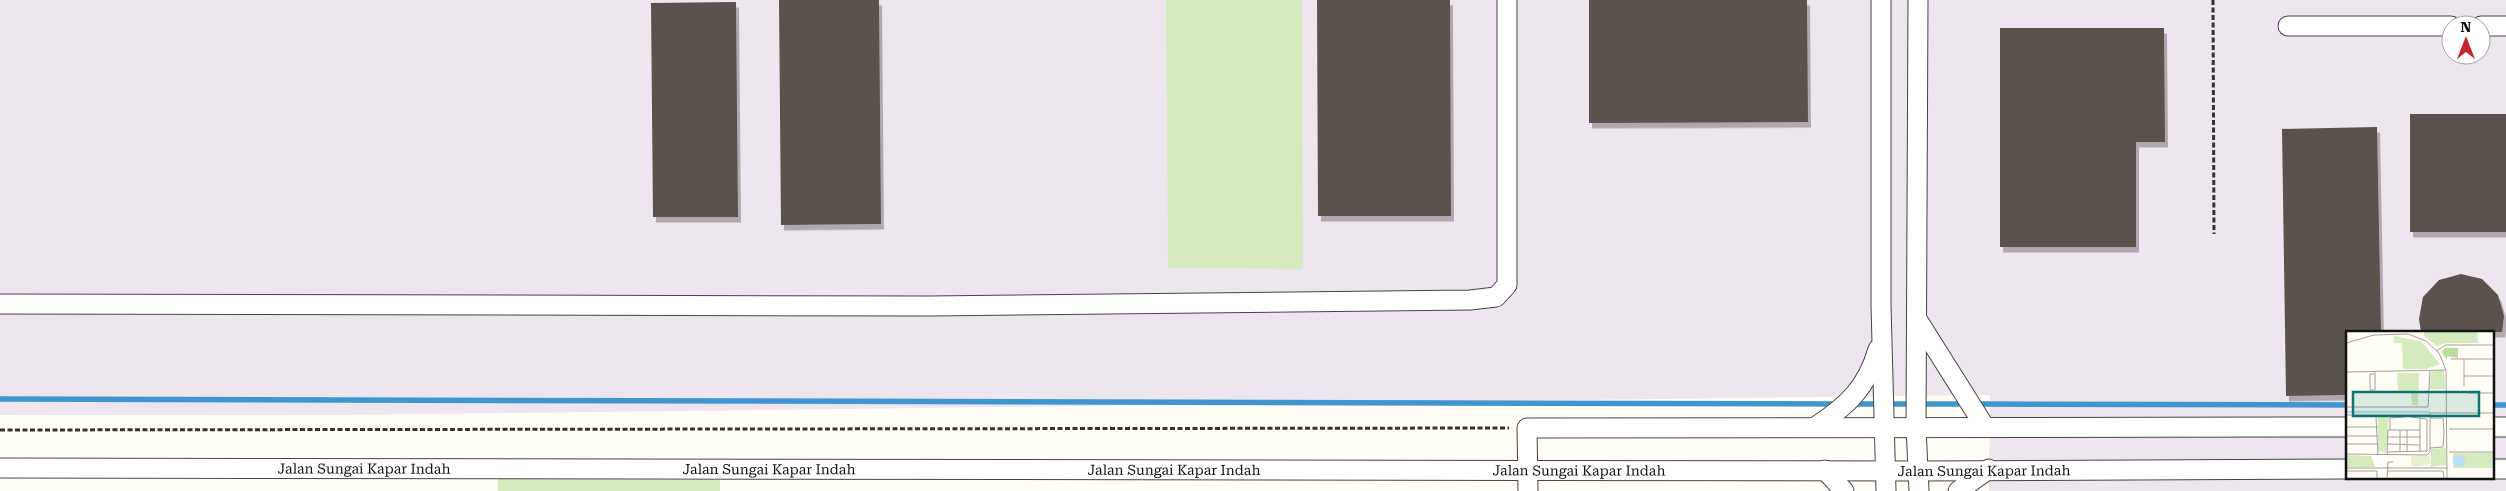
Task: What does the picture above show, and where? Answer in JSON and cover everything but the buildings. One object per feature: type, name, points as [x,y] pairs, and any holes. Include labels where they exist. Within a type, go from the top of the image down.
[{"type":"street","points":[[0,304],[930,306],[1470,300],[1496,297],[1507,285],[1507,0]]},
{"type":"street","points":[[1881,0],[1882,334],[1886,491]]},
{"type":"street","points":[[1918,0],[1916,420],[1919,491]]},
{"type":"street","points":[[2288,26],[2441,26]]},
{"type":"street","points":[[2491,26],[2506,26]]},
{"type":"street","points":[[1917,319],[1985,428]]},
{"type":"street","points":[[1815,428],[1842,409],[1860,390],[1873,366],[1882,334]]},
{"type":"street","points":[[1528,491],[1527,428],[1815,428],[1916,420],[1985,428],[2346,427]]},
{"type":"street","name":"Jalan Sungai Kapar Indah","points":[[0,468],[1919,471],[1989,469],[2346,469]]},
{"type":"street","points":[[1958,491],[1989,469]]},
{"type":"street","points":[[1825,470],[1844,491]]},
{"type":"path","points":[[2213,0],[2214,234]]},
{"type":"path","points":[[0,430],[1527,428]]},
{"type":"shaded area","points":[[0,0],[2506,0],[2506,491],[1989,491],[1990,395],[345,415],[0,415]]},
{"type":"green space","points":[[1166,0],[1302,0],[1303,269],[1168,268]]},
{"type":"green space","points":[[498,479],[720,480],[720,491],[498,491]]},
{"type":"waterway","points":[[0,399],[1838,404]]},
{"type":"waterway","points":[[1852,404],[1965,404]]},
{"type":"waterway","points":[[1975,404],[2346,405]]},
{"type":"waterway","points":[[2494,405],[2506,405]]}]
